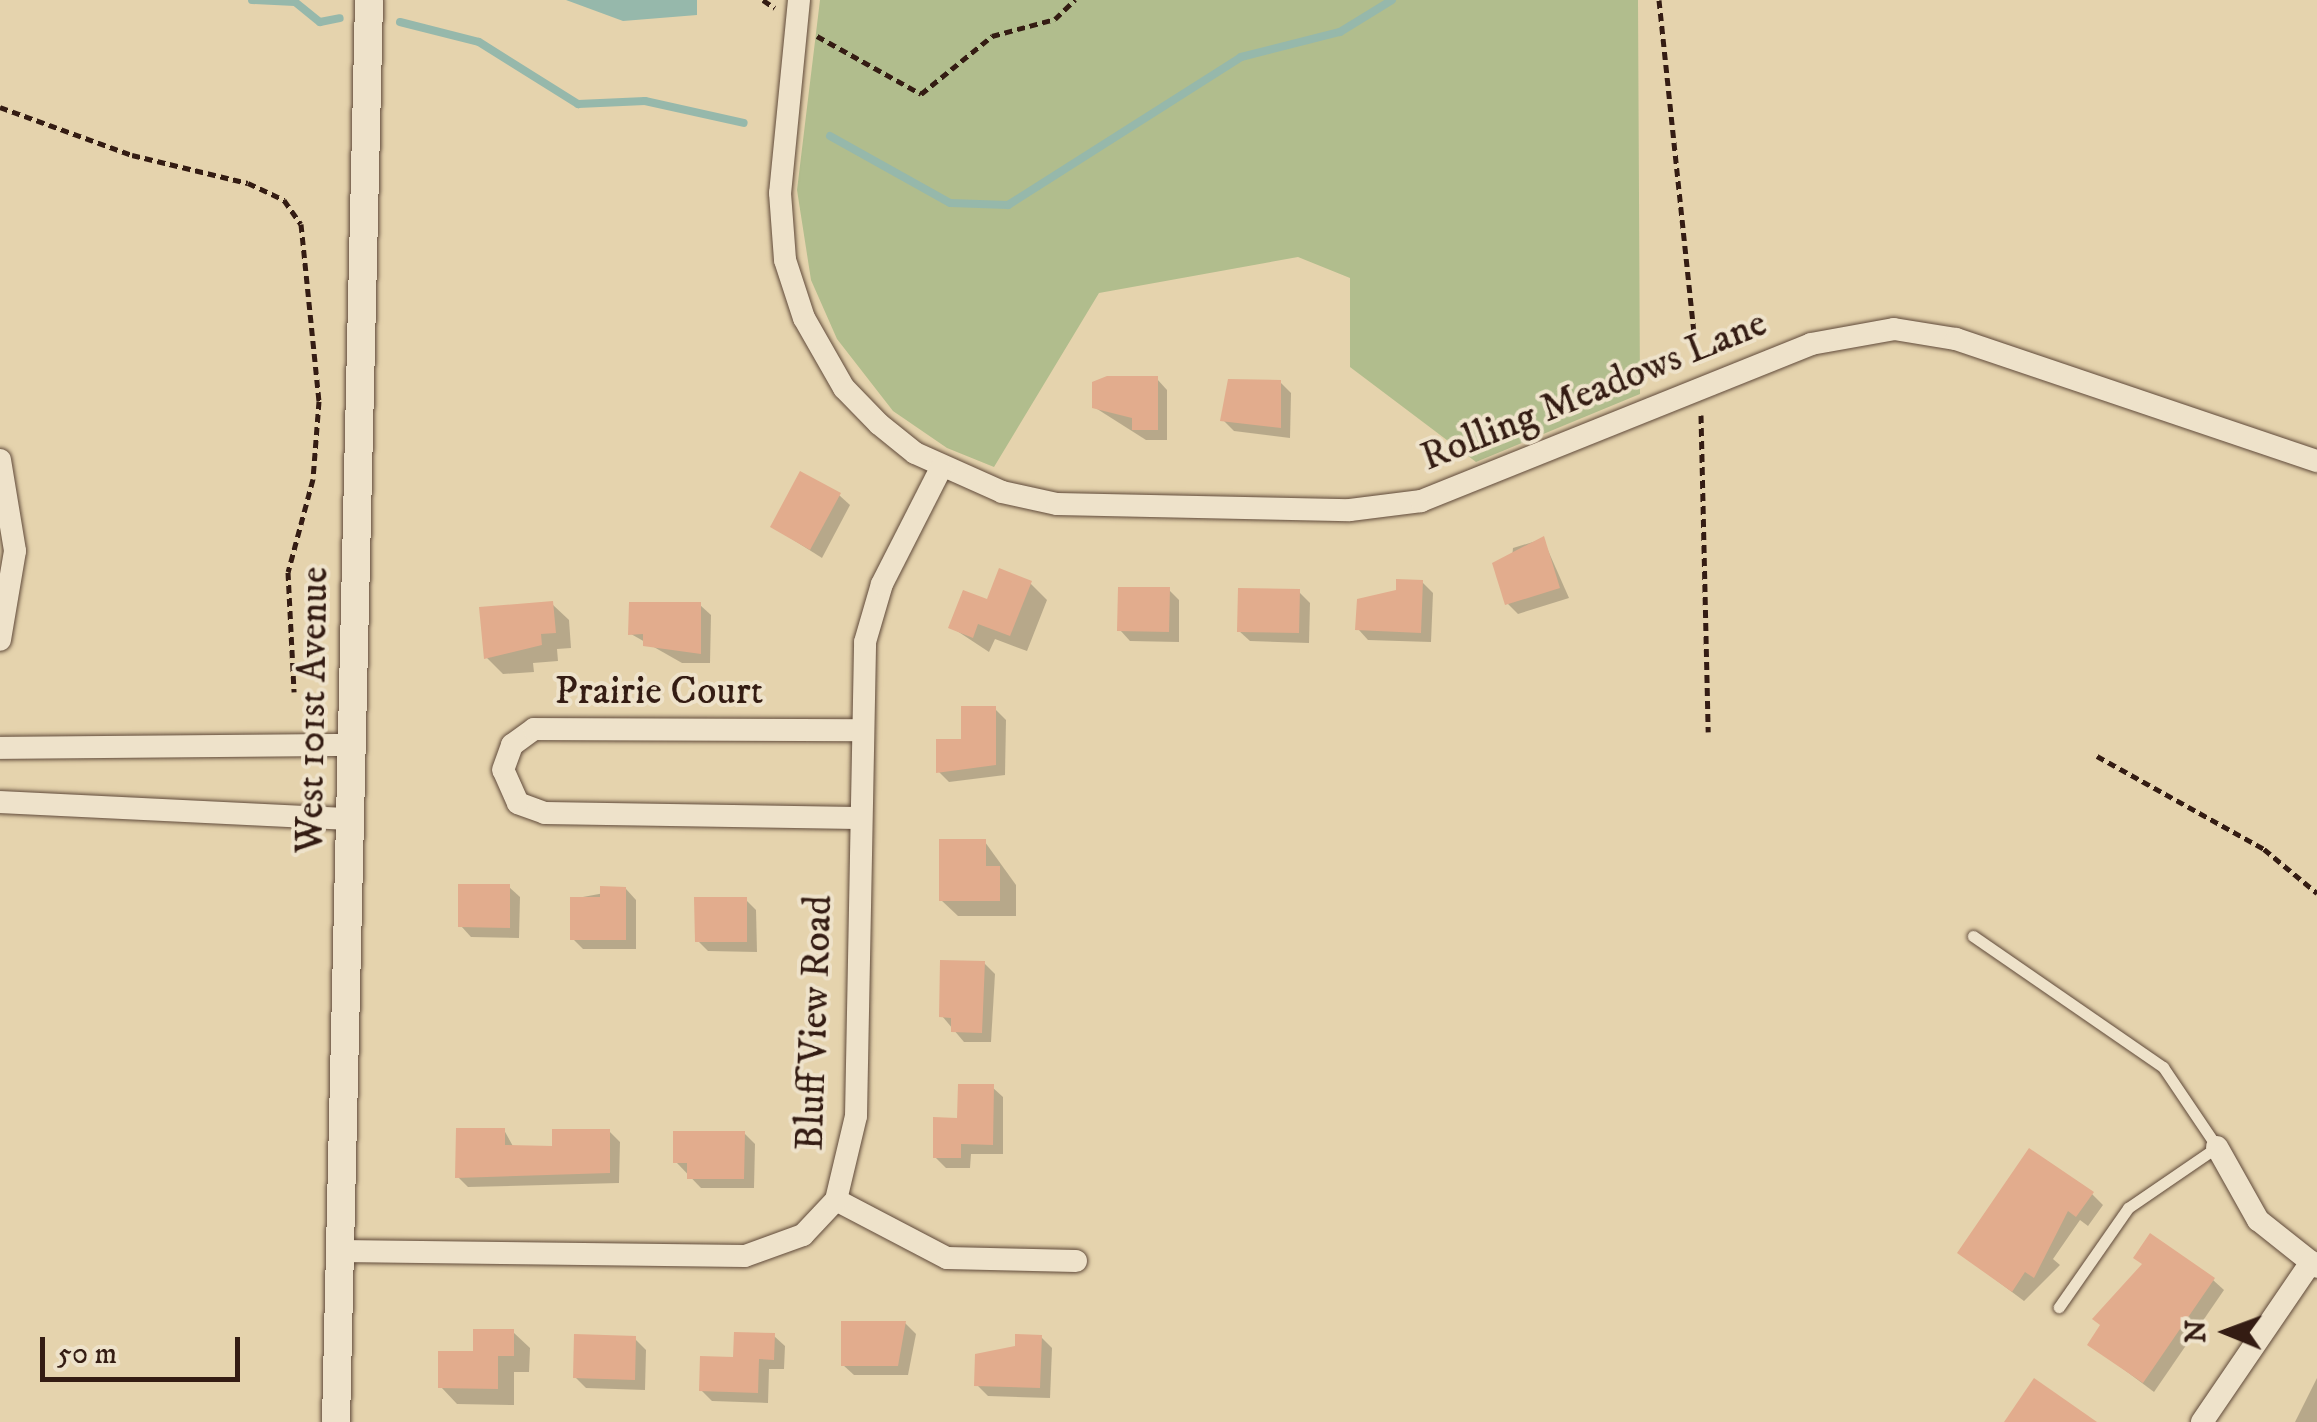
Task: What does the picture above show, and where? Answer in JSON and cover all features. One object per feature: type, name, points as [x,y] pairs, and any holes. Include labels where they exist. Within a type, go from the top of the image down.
[{"type":"street","name":"West 101st Avenue","points":[[336,1422],[370,0]]},
{"type":"street","name":"Rolling Meadows Lane","points":[[798,12],[781,169],[785,260],[818,348],[871,416],[941,468],[1057,504],[1375,508],[1486,480],[1811,344],[1894,329],[1956,339],[2317,460]]},
{"type":"street","points":[[0,460],[14,550],[0,640]]},
{"type":"street","name":"Bluff View Road","points":[[340,1251],[745,1256],[794,1240],[836,1200],[856,1129],[857,730],[873,610],[941,468]]},
{"type":"street","name":"Prairie Court","points":[[857,730],[534,729],[512,745],[503,770],[518,803],[544,813],[857,818]]},
{"type":"street","points":[[0,748],[352,745]]},
{"type":"street","points":[[0,802],[350,818]]},
{"type":"street","points":[[2202,1422],[2314,1264],[2246,1206],[2217,1146]]},
{"type":"street","points":[[836,1200],[936,1255],[1076,1262]]},
{"type":"lane","points":[[1973,936],[2163,1067],[2217,1146],[2128,1208],[2059,1307]]},
{"type":"path","points":[[763,0],[798,12],[921,94],[941,86],[992,36],[1054,19],[1075,0]]},
{"type":"path","points":[[0,107],[132,155],[248,183],[284,200],[301,224],[318,401],[313,479],[288,572],[294,692]]},
{"type":"path","points":[[2096,756],[2264,849],[2317,893]]},
{"type":"green space","points":[[820,0],[1638,0],[1640,394],[1476,462],[1350,367],[1350,278],[1298,257],[1099,293],[994,467],[947,448],[893,411],[837,339],[811,280],[797,190]]},
{"type":"shaded area","points":[[566,0],[697,0],[697,15],[623,21]]},
{"type":"building","points":[[1107,376],[1158,376],[1158,430],[1132,430],[1132,418],[1092,408],[1092,382]]},
{"type":"building","points":[[1228,379],[1281,380],[1281,428],[1220,421]]},
{"type":"building","points":[[800,471],[841,493],[810,550],[770,527]]},
{"type":"building","points":[[1544,536],[1560,588],[1505,605],[1492,563]]},
{"type":"building","points":[[999,568],[1032,581],[1010,636],[978,624],[973,638],[948,628],[963,590],[987,599]]},
{"type":"building","points":[[1396,579],[1423,580],[1421,633],[1355,630],[1357,599],[1396,590]]},
{"type":"building","points":[[1118,587],[1170,587],[1169,632],[1117,631]]},
{"type":"building","points":[[1238,588],[1300,589],[1299,633],[1237,632]]},
{"type":"building","points":[[553,601],[556,633],[541,634],[542,645],[484,659],[479,607]]},
{"type":"building","points":[[629,602],[701,602],[701,654],[643,646],[643,634],[628,635]]},
{"type":"building","points":[[961,706],[996,706],[996,765],[936,773],[936,739],[961,739]]},
{"type":"building","points":[[939,839],[986,839],[986,866],[1000,866],[1000,901],[939,901]]},
{"type":"building","points":[[458,884],[510,884],[510,928],[458,927]]},
{"type":"building","points":[[600,886],[626,887],[626,940],[570,940],[570,897],[600,897]]},
{"type":"building","points":[[694,897],[747,897],[747,942],[695,942]]},
{"type":"building","points":[[940,960],[985,961],[982,1033],[951,1032],[951,1018],[939,1017]]},
{"type":"building","points":[[958,1084],[994,1084],[993,1145],[961,1144],[961,1158],[933,1158],[933,1117],[957,1118]]},
{"type":"building","points":[[456,1128],[505,1128],[505,1145],[552,1146],[552,1129],[610,1129],[610,1173],[455,1178]]},
{"type":"building","points":[[673,1131],[745,1131],[744,1179],[687,1179],[687,1163],[673,1163]]},
{"type":"building","points":[[2029,1148],[2094,1192],[2076,1217],[2068,1211],[2034,1278],[2025,1272],[2012,1292],[1957,1253]]},
{"type":"building","points":[[2150,1233],[2215,1278],[2143,1383],[2087,1345],[2100,1325],[2092,1319],[2142,1264],[2133,1258]]},
{"type":"building","points":[[841,1321],[906,1321],[898,1366],[841,1366]]},
{"type":"building","points":[[473,1329],[514,1329],[514,1356],[498,1356],[498,1389],[438,1388],[438,1351],[473,1351]]},
{"type":"building","points":[[734,1332],[775,1333],[774,1360],[759,1359],[758,1393],[699,1391],[700,1356],[733,1357]]},
{"type":"building","points":[[574,1334],[636,1336],[635,1380],[573,1378]]},
{"type":"building","points":[[1015,1334],[1042,1335],[1040,1388],[974,1386],[975,1354],[1015,1346]]},
{"type":"building","points":[[2034,1378],[2097,1422],[2004,1422]]},
{"type":"waterway","points":[[252,0],[295,2],[320,22],[340,18]]},
{"type":"waterway","points":[[830,136],[950,203],[1008,205],[1241,57],[1340,32],[1392,0]]},
{"type":"waterway","points":[[400,22],[479,42],[578,104],[645,101],[744,123]]}]
